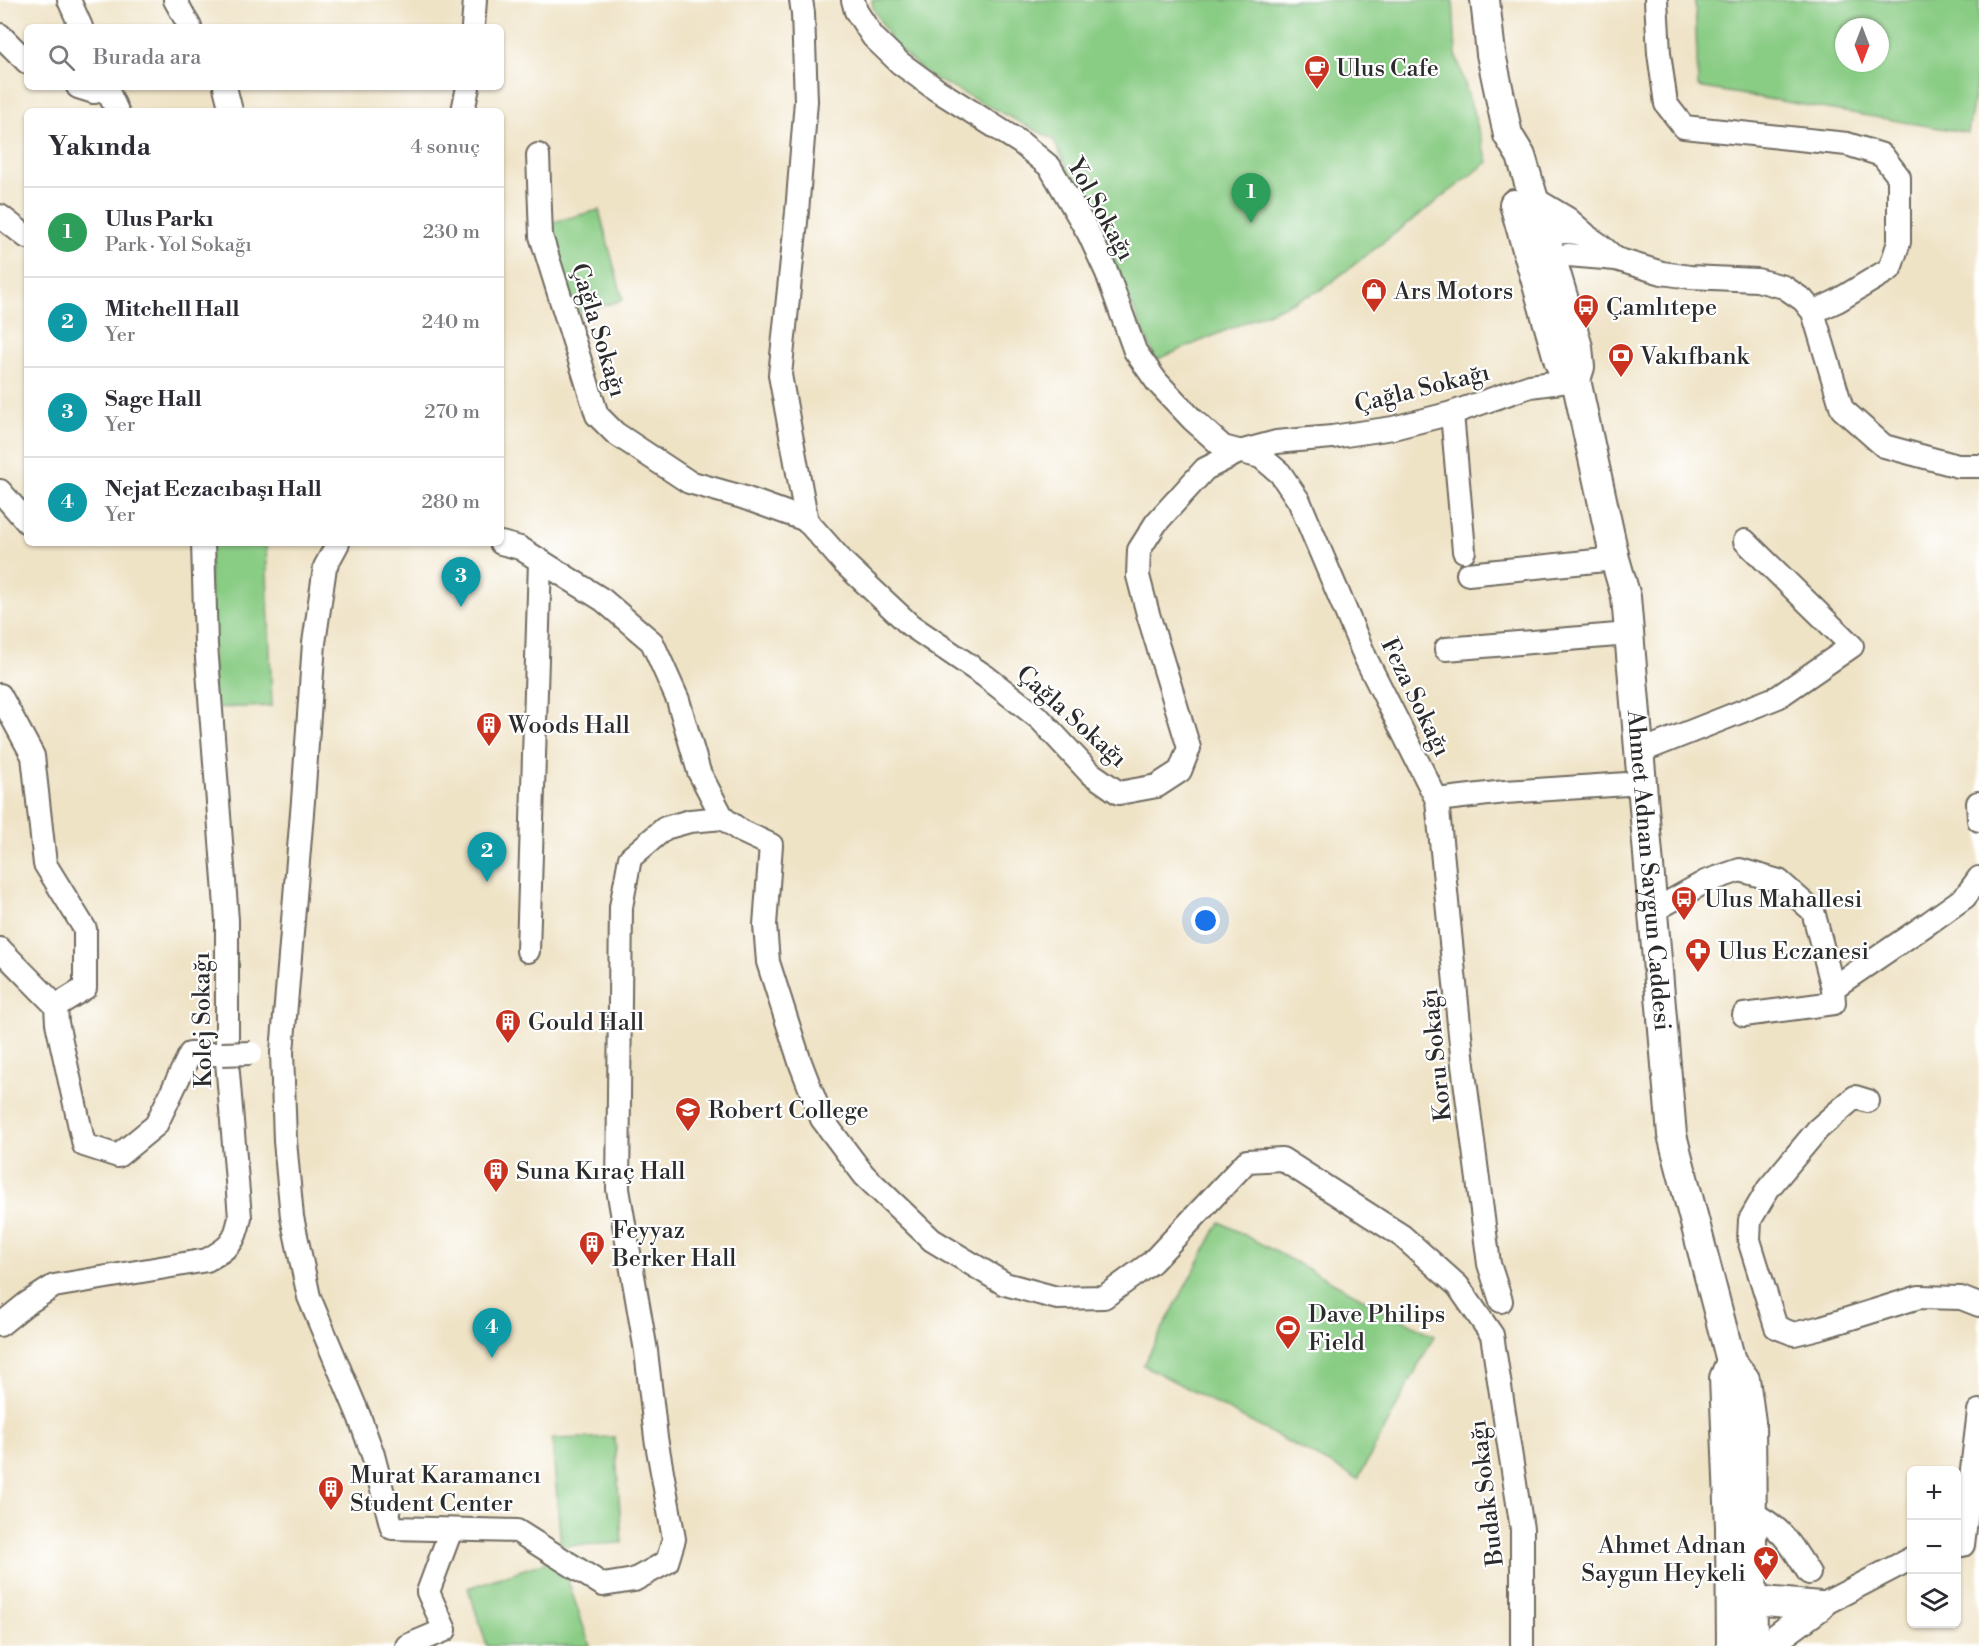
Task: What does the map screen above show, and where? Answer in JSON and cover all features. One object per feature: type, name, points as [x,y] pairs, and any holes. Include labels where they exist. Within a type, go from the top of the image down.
[{"type":"main road","name":"Ahmet Adnan Saygun Caddesi","points":[[1485,0],[1491,54],[1508,135],[1521,156],[1533,198],[1538,250],[1559,362],[1565,372],[1576,380],[1615,559],[1626,597],[1672,1135],[1731,1361],[1745,1379],[1751,1422],[1753,1646]]},
{"type":"main road","name":"Ahmet Adnan Saygun Caddesi","points":[[1508,135],[1503,155],[1507,177],[1538,250]]},
{"type":"main road","name":"Ahmet Adnan Saygun Caddesi","points":[[1731,1361],[1724,1378],[1736,1640]]},
{"type":"main road","points":[[1736,1640],[1753,1600],[1820,1606]]},
{"type":"main road","points":[[1766,1646],[1820,1606]]},
{"type":"street","points":[[69,0],[80,24]]},
{"type":"street","points":[[175,0],[188,24]]},
{"type":"street","points":[[473,24],[475,0]]},
{"type":"street","points":[[801,0],[806,101],[780,375],[807,522]]},
{"type":"street","name":"Yol Sokağı","points":[[853,0],[856,11],[873,37],[900,63],[937,90],[1012,137],[1050,167],[1089,234],[1107,273],[1135,351],[1157,382],[1192,419],[1223,447],[1239,452]]},
{"type":"street","points":[[1656,0],[1659,53],[1666,105],[1684,127],[1846,144],[1882,155],[1899,177],[1899,242],[1890,269],[1837,301],[1813,312]]},
{"type":"street","points":[[0,35],[24,59]]},
{"type":"street","points":[[107,90],[116,108]]},
{"type":"street","points":[[226,90],[230,108]]},
{"type":"street","points":[[464,108],[467,90]]},
{"type":"street","name":"Çağla Sokağı","points":[[538,155],[541,236],[597,415],[615,432],[689,482],[742,497],[807,522],[844,562],[910,626],[985,676],[1040,719],[1089,772],[1119,792],[1157,786],[1180,771],[1189,748],[1138,576],[1139,550],[1156,523],[1206,469],[1239,452],[1276,442],[1393,428],[1452,413],[1530,386],[1576,380]]},
{"type":"street","points":[[1533,198],[1568,219],[1616,259]]},
{"type":"street","points":[[0,216],[24,235]]},
{"type":"street","points":[[1538,250],[1556,232],[1584,234]]},
{"type":"street","points":[[1538,250],[1616,259],[1681,276],[1757,280],[1784,287],[1803,300],[1813,312],[1842,409],[1884,446],[1958,466],[1979,466]]},
{"type":"street","points":[[1452,413],[1464,551]]},
{"type":"street","name":"Feza Sokağı","points":[[1239,452],[1261,458],[1280,473],[1299,501],[1366,659],[1437,800]]},
{"type":"street","points":[[0,491],[24,519]]},
{"type":"street","points":[[1639,752],[1778,697],[1852,646],[1745,541]]},
{"type":"street","points":[[336,546],[325,567],[314,643],[282,1052],[285,1141],[292,1216],[309,1297],[366,1435],[392,1528],[517,1531],[603,1585],[634,1580],[668,1562],[674,1539],[656,1438],[645,1351],[618,1189],[621,907],[630,858],[665,828],[690,821],[723,818],[699,772],[678,700],[652,642],[603,600],[520,548],[504,544]]},
{"type":"street","name":"Kolej Sokağı","points":[[0,1325],[26,1304],[54,1286],[207,1260],[226,1250],[236,1237],[240,1217],[228,1061],[228,920],[206,645],[203,546]]},
{"type":"street","points":[[1468,574],[1615,559]]},
{"type":"street","points":[[528,951],[540,561]]},
{"type":"street","points":[[1446,649],[1629,634]]},
{"type":"street","points":[[0,695],[33,756],[45,864],[85,929],[85,987],[56,1006]]},
{"type":"street","points":[[1437,800],[1505,792],[1642,783]]},
{"type":"street","name":"Koru Sokağı","points":[[1437,800],[1463,1065],[1489,1264],[1501,1301]]},
{"type":"street","name":"Budak Sokağı","points":[[723,818],[741,831],[771,845],[765,925],[768,962],[800,1062],[822,1119],[864,1175],[932,1240],[1005,1284],[1057,1298],[1104,1297],[1152,1262],[1247,1161],[1282,1159],[1402,1236],[1458,1286],[1492,1335],[1522,1529],[1522,1646]]},
{"type":"street","points":[[1653,911],[1705,882],[1740,870],[1779,881],[1813,911],[1833,987],[1834,1003],[1744,1015]]},
{"type":"street","points":[[1833,987],[1965,897],[1979,878]]},
{"type":"street","points":[[0,949],[56,1006],[57,1023],[84,1145],[118,1156],[156,1125],[190,1054],[282,1052]]},
{"type":"street","points":[[1868,1101],[1855,1097],[1818,1129],[1768,1189],[1750,1220],[1749,1240],[1776,1327],[1794,1334],[1919,1297],[1961,1298],[1979,1305]]},
{"type":"street","points":[[1966,1548],[1979,1411]]},
{"type":"street","points":[[1752,1513],[1771,1522],[1783,1533],[1809,1573]]},
{"type":"street","points":[[407,1646],[445,1630],[428,1592],[450,1530]]},
{"type":"street","points":[[1820,1606],[1907,1560]]},
{"type":"green space","points":[[872,0],[1453,0],[1456,54],[1488,162],[1321,290],[1156,360],[1053,139],[929,76],[893,44],[873,8]]},
{"type":"green space","points":[[1695,0],[1979,0],[1979,68],[1968,133],[1698,87]]},
{"type":"green space","points":[[599,210],[623,300],[573,314],[549,223]]},
{"type":"green space","points":[[209,546],[266,546],[272,706],[214,708]]},
{"type":"green space","name":"Dave Philips Field","points":[[1220,1222],[1434,1336],[1358,1479],[1143,1365]]},
{"type":"green space","points":[[615,1437],[622,1543],[561,1546],[552,1439]]},
{"type":"green space","points":[[560,1557],[590,1646],[487,1646],[468,1588]]},
{"type":"place","name":"Ulus Cafe","points":[[1317,91]]},
{"type":"place","name":"Ulus Parkı","points":[[1251,223]]},
{"type":"place","name":"Ars Motors","points":[[1374,314]]},
{"type":"place","name":"Çamlıtepe","points":[[1586,330]]},
{"type":"place","name":"Vakıfbank","points":[[1621,379]]},
{"type":"place","name":"Sage Hall","points":[[461,607]]},
{"type":"place","name":"Woods Hall","points":[[489,748]]},
{"type":"place","name":"Mitchell Hall","points":[[487,882]]},
{"type":"place","name":"Ulus Mahallesi","points":[[1684,922]]},
{"type":"place","name":"Ulus Eczanesi","points":[[1698,974]]},
{"type":"place","name":"Gould Hall","points":[[508,1045]]},
{"type":"place","name":"Robert College","points":[[688,1133]]},
{"type":"place","name":"Suna Kıraç Hall","points":[[496,1194]]},
{"type":"place","name":"Feyyaz Berker Hall","points":[[592,1267]]},
{"type":"place","name":"Dave Philips Field","points":[[1288,1351]]},
{"type":"place","name":"Nejat Eczacıbaşı Hall","points":[[492,1358]]},
{"type":"place","name":"Murat Karamancı Student Center","points":[[331,1512]]},
{"type":"place","name":"Ahmet Adnan Saygun Heykeli","points":[[1766,1582]]}]
